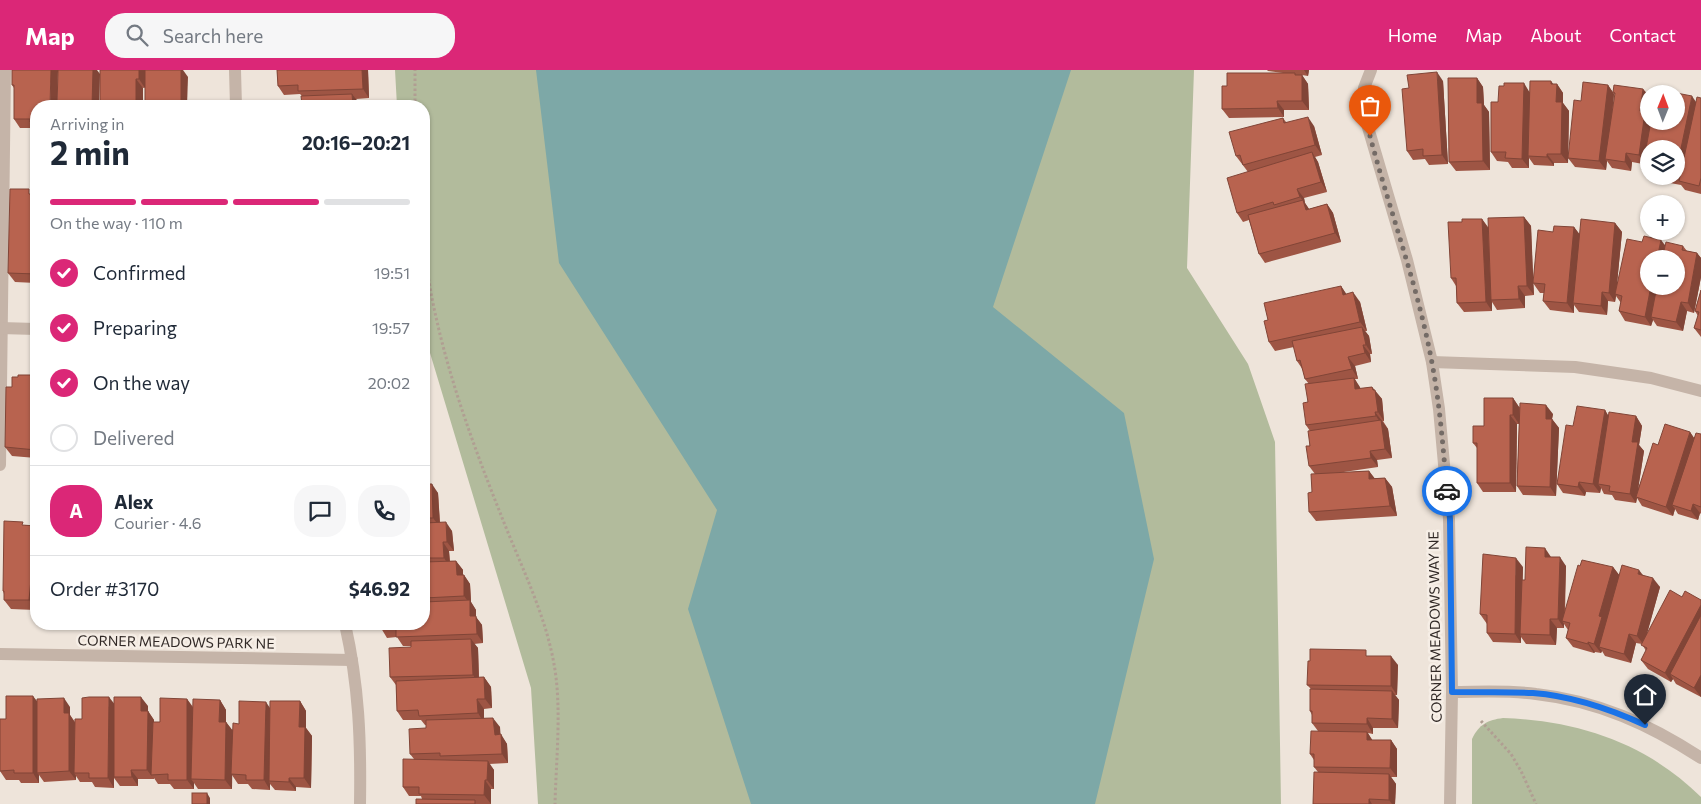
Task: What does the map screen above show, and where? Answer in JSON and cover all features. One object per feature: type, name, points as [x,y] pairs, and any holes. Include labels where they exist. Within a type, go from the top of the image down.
[{"type":"street","points":[[0,465],[4,70]]},
{"type":"street","points":[[235,70],[236,100]]},
{"type":"street","name":"CORNER MEADOWS WAY NE","points":[[1371,70],[1364,88],[1367,124],[1407,260],[1432,362],[1440,419],[1450,519],[1452,692],[1450,804]]},
{"type":"street","points":[[1,328],[30,329]]},
{"type":"street","points":[[1432,362],[1575,367],[1651,378],[1701,391]]},
{"type":"street","points":[[346,630],[356,683],[360,729],[360,804]]},
{"type":"street","name":"CORNER MEADOWS PARK NE","points":[[0,654],[352,660]]},
{"type":"street","points":[[1452,692],[1535,693],[1580,701],[1619,713],[1650,727],[1701,758]]},
{"type":"path","points":[[415,70],[415,100]]},
{"type":"path","points":[[430,288],[433,310],[448,366],[485,477],[545,626],[558,688],[555,804]]},
{"type":"path","points":[[1481,721],[1511,754],[1536,804]]},
{"type":"green space","points":[[395,70],[1194,70],[1187,268],[1248,364],[1275,442],[1281,804],[538,804],[531,688],[430,353],[430,100],[397,100]]},
{"type":"green space","points":[[1503,718],[1558,724],[1610,738],[1658,762],[1701,797],[1701,804],[1472,804],[1472,739],[1481,726],[1493,720]]},
{"type":"water","points":[[536,70],[1071,70],[993,307],[1124,413],[1154,559],[1095,804],[751,804],[688,609],[717,510],[559,263]]},
{"type":"building","points":[[12,70],[51,70],[50,100],[30,100],[30,119],[14,119],[14,85],[12,85]]},
{"type":"building","points":[[58,70],[93,70],[92,100],[57,100]]},
{"type":"building","points":[[100,70],[139,70],[139,79],[136,79],[136,100],[100,100]]},
{"type":"building","points":[[145,70],[181,70],[181,100],[145,100]]},
{"type":"building","points":[[277,70],[362,70],[363,89],[298,91],[298,85],[278,86]]},
{"type":"building","points":[[1437,72],[1442,155],[1423,156],[1423,149],[1407,151],[1402,89],[1409,88],[1407,75]]},
{"type":"building","points":[[1227,73],[1295,73],[1295,75],[1302,75],[1302,101],[1277,101],[1278,108],[1222,109],[1222,86],[1227,86]]},
{"type":"building","points":[[1448,78],[1477,78],[1477,103],[1482,103],[1483,161],[1449,162]]},
{"type":"building","points":[[1530,81],[1551,81],[1551,84],[1557,84],[1556,102],[1562,102],[1561,154],[1547,154],[1547,157],[1528,156]]},
{"type":"building","points":[[1583,82],[1608,85],[1599,161],[1568,158],[1574,100],[1581,101]]},
{"type":"building","points":[[1504,83],[1524,83],[1522,159],[1505,158],[1506,152],[1491,152],[1491,102],[1498,102],[1499,86],[1504,86]]},
{"type":"building","points":[[1614,85],[1640,89],[1640,130],[1642,130],[1639,155],[1626,153],[1625,162],[1605,159],[1615,93],[1613,92]]},
{"type":"building","points":[[352,94],[352,100],[301,100],[301,96]]},
{"type":"building","points":[[1685,95],[1692,96],[1685,129]]},
{"type":"building","points":[[1697,97],[1701,98],[1701,178],[1699,186],[1685,182],[1685,153]]},
{"type":"building","points":[[1308,117],[1315,145],[1243,165],[1240,155],[1236,156],[1229,132],[1283,118],[1284,123]]},
{"type":"building","points":[[1649,130],[1685,130],[1683,140],[1648,140]]},
{"type":"building","points":[[1312,152],[1321,182],[1297,189],[1300,197],[1274,205],[1273,202],[1237,213],[1227,178]]},
{"type":"building","points":[[10,189],[29,189],[30,274],[8,273]]},
{"type":"building","points":[[1303,200],[1306,210],[1327,204],[1335,233],[1259,254],[1248,215]]},
{"type":"building","points":[[1524,217],[1527,286],[1518,286],[1519,299],[1491,300],[1488,218]]},
{"type":"building","points":[[1462,219],[1482,219],[1486,302],[1457,303],[1456,278],[1451,278],[1448,222],[1462,222]]},
{"type":"building","points":[[1581,219],[1615,223],[1609,293],[1602,292],[1601,306],[1573,303]]},
{"type":"building","points":[[1554,226],[1574,227],[1567,303],[1543,301],[1545,284],[1533,283],[1538,230],[1553,232]]},
{"type":"building","points":[[1627,239],[1642,242],[1643,240],[1661,240],[1659,250],[1640,250],[1640,295],[1649,295],[1645,317],[1619,311],[1622,296],[1615,294]]},
{"type":"building","points":[[1666,242],[1683,246],[1682,250],[1664,250]]},
{"type":"building","points":[[1685,251],[1697,253],[1688,303],[1681,302],[1676,322],[1651,317],[1655,295],[1685,295]]},
{"type":"building","points":[[1341,286],[1343,295],[1353,292],[1360,322],[1269,342],[1264,321],[1268,320],[1264,303]]},
{"type":"building","points":[[1701,290],[1701,330],[1694,328],[1699,312],[1695,311]]},
{"type":"building","points":[[1362,327],[1366,345],[1363,345],[1365,353],[1348,357],[1352,369],[1305,379],[1300,360],[1297,361],[1292,341]]},
{"type":"building","points":[[18,375],[30,375],[30,449],[5,447],[6,387],[12,387],[12,377],[18,377]]},
{"type":"building","points":[[1354,378],[1355,389],[1372,387],[1375,390],[1378,412],[1375,412],[1376,416],[1306,425],[1303,403],[1308,402],[1305,384]]},
{"type":"building","points":[[1484,398],[1513,398],[1513,415],[1510,415],[1510,483],[1477,483],[1477,443],[1473,443],[1473,426],[1484,426]]},
{"type":"building","points":[[1520,403],[1546,405],[1546,419],[1552,419],[1550,487],[1517,486]]},
{"type":"building","points":[[1577,406],[1605,410],[1593,484],[1579,482],[1578,487],[1557,484],[1566,425],[1573,426]]},
{"type":"building","points":[[1609,412],[1636,416],[1632,442],[1638,442],[1630,494],[1609,491],[1610,486],[1598,484]]},
{"type":"building","points":[[1381,420],[1385,449],[1370,451],[1371,458],[1309,466],[1306,446],[1310,446],[1308,431]]},
{"type":"building","points":[[1665,424],[1690,432],[1666,507],[1636,497],[1653,443],[1658,445]]},
{"type":"building","points":[[1696,433],[1701,434],[1701,507],[1693,504],[1691,511],[1672,505]]},
{"type":"building","points":[[1369,471],[1369,479],[1385,478],[1390,506],[1309,512],[1308,493],[1312,492],[1311,474]]},
{"type":"building","points":[[430,484],[432,484],[433,518],[430,518]]},
{"type":"building","points":[[4,521],[23,522],[22,525],[30,526],[29,600],[4,600]]},
{"type":"building","points":[[446,522],[447,542],[443,542],[444,558],[430,558],[430,523]]},
{"type":"building","points":[[1526,547],[1545,548],[1545,557],[1560,557],[1558,619],[1550,619],[1550,635],[1520,634],[1522,580],[1525,580]]},
{"type":"building","points":[[1483,554],[1516,558],[1515,634],[1487,633],[1487,615],[1480,614]]},
{"type":"building","points":[[1582,560],[1613,567],[1599,616],[1602,617],[1594,644],[1566,638],[1570,623],[1562,621],[1578,565],[1580,566]]},
{"type":"building","points":[[456,561],[457,575],[464,575],[464,596],[430,598],[430,562]]},
{"type":"building","points":[[1622,565],[1639,570],[1638,574],[1653,578],[1637,636],[1629,634],[1624,654],[1599,647]]},
{"type":"building","points":[[1670,590],[1682,597],[1685,591],[1701,600],[1701,605],[1665,673],[1641,660],[1647,648],[1641,645]]},
{"type":"building","points":[[470,600],[470,616],[476,616],[477,634],[396,637],[396,630],[430,630],[430,602]]},
{"type":"building","points":[[1701,615],[1701,675],[1694,688],[1670,674]]},
{"type":"building","points":[[471,639],[473,675],[390,677],[389,648],[411,647],[411,641]]},
{"type":"building","points":[[1310,649],[1366,650],[1366,656],[1391,656],[1391,686],[1307,685]]},
{"type":"building","points":[[484,677],[485,699],[477,699],[478,713],[419,716],[418,710],[397,711],[396,681]]},
{"type":"building","points":[[1310,689],[1392,691],[1392,719],[1367,718],[1367,724],[1312,723]]},
{"type":"building","points":[[6,696],[33,696],[33,773],[14,773],[14,770],[0,771],[0,719],[6,719]]},
{"type":"building","points":[[109,697],[108,778],[89,778],[89,773],[74,773],[75,719],[82,719],[82,698]]},
{"type":"building","points":[[114,697],[141,697],[141,711],[148,711],[147,770],[131,770],[132,777],[114,777]]},
{"type":"building","points":[[64,698],[64,713],[69,713],[69,771],[37,773],[37,699]]},
{"type":"building","points":[[160,698],[187,699],[187,780],[168,780],[168,774],[151,775],[153,722],[160,722]]},
{"type":"building","points":[[193,699],[220,700],[219,722],[226,722],[225,780],[191,779]]},
{"type":"building","points":[[239,701],[266,702],[264,780],[246,780],[246,775],[231,774],[233,723],[239,724]]},
{"type":"building","points":[[270,701],[300,701],[299,727],[305,727],[304,778],[289,778],[289,782],[269,781]]},
{"type":"building","points":[[493,718],[495,735],[501,734],[502,754],[440,756],[440,753],[410,754],[409,729],[426,728],[426,720]]},
{"type":"building","points":[[1311,731],[1367,732],[1367,740],[1391,740],[1390,768],[1314,767],[1314,754],[1310,754]]},
{"type":"building","points":[[403,759],[488,761],[484,795],[419,794],[419,787],[403,787]]},
{"type":"building","points":[[1314,772],[1389,774],[1389,800],[1369,799],[1369,804],[1313,804]]},
{"type":"building","points":[[192,793],[207,793],[207,804],[192,804]]},
{"type":"building","points":[[416,799],[475,800],[475,804],[416,804]]},
{"type":"way so far","points":[[1370,136],[1407,260],[1432,362],[1447,491]]},
{"type":"route","points":[[1447,491],[1450,519],[1452,692],[1535,693],[1580,701],[1619,713],[1645,725]]}]
